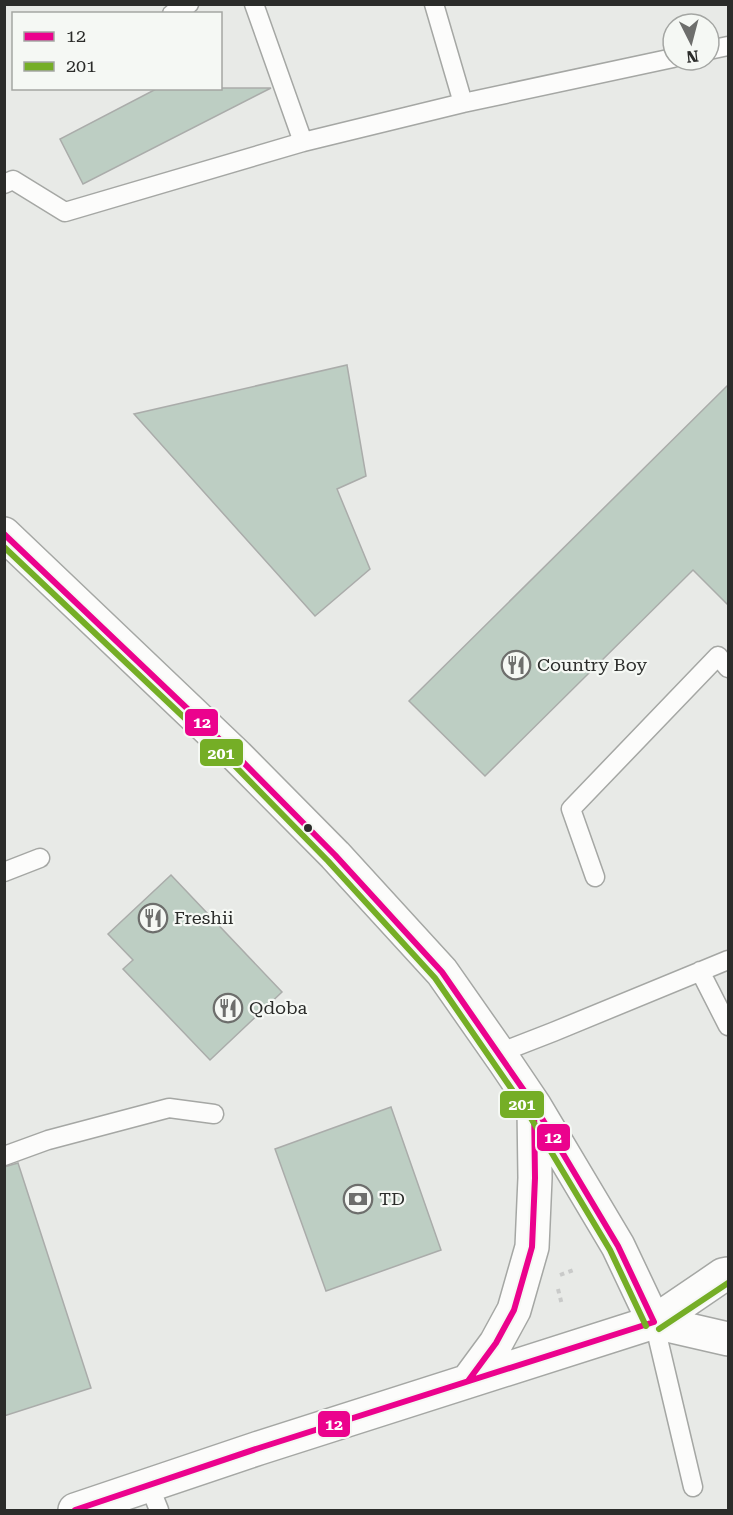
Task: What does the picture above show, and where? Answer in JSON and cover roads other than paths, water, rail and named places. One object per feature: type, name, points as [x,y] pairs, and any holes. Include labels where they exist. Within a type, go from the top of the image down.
[{"type":"main road","points":[[4,534],[237,756],[335,855],[441,972],[534,1105],[618,1246],[654,1322]]},
{"type":"main road","points":[[468,1381],[496,1343],[514,1310],[532,1247],[535,1178],[534,1105]]},
{"type":"main road","points":[[75,1510],[154,1498],[259,1448],[654,1322],[723,1275],[729,1274]]},
{"type":"main road","points":[[654,1322],[729,1339]]},
{"type":"lane","points":[[175,12],[189,4]]},
{"type":"lane","points":[[254,4],[303,142]]},
{"type":"lane","points":[[434,4],[463,103]]},
{"type":"lane","points":[[4,184],[13,180],[65,212],[303,142],[463,103],[661,61]]},
{"type":"lane","points":[[595,877],[571,809],[718,656],[729,668]]},
{"type":"lane","points":[[4,872],[40,858]]},
{"type":"lane","points":[[499,1053],[729,960]]},
{"type":"lane","points":[[700,971],[729,1026]]},
{"type":"lane","points":[[4,1156],[48,1140],[169,1108],[214,1114]]},
{"type":"lane","points":[[654,1322],[693,1487]]},
{"type":"place","name":"Country Boy","points":[[516,665]]},
{"type":"place","name":"Freshii","points":[[153,918]]},
{"type":"place","name":"Qdoba","points":[[228,1008]]},
{"type":"place","name":"TD","points":[[358,1199]]}]
